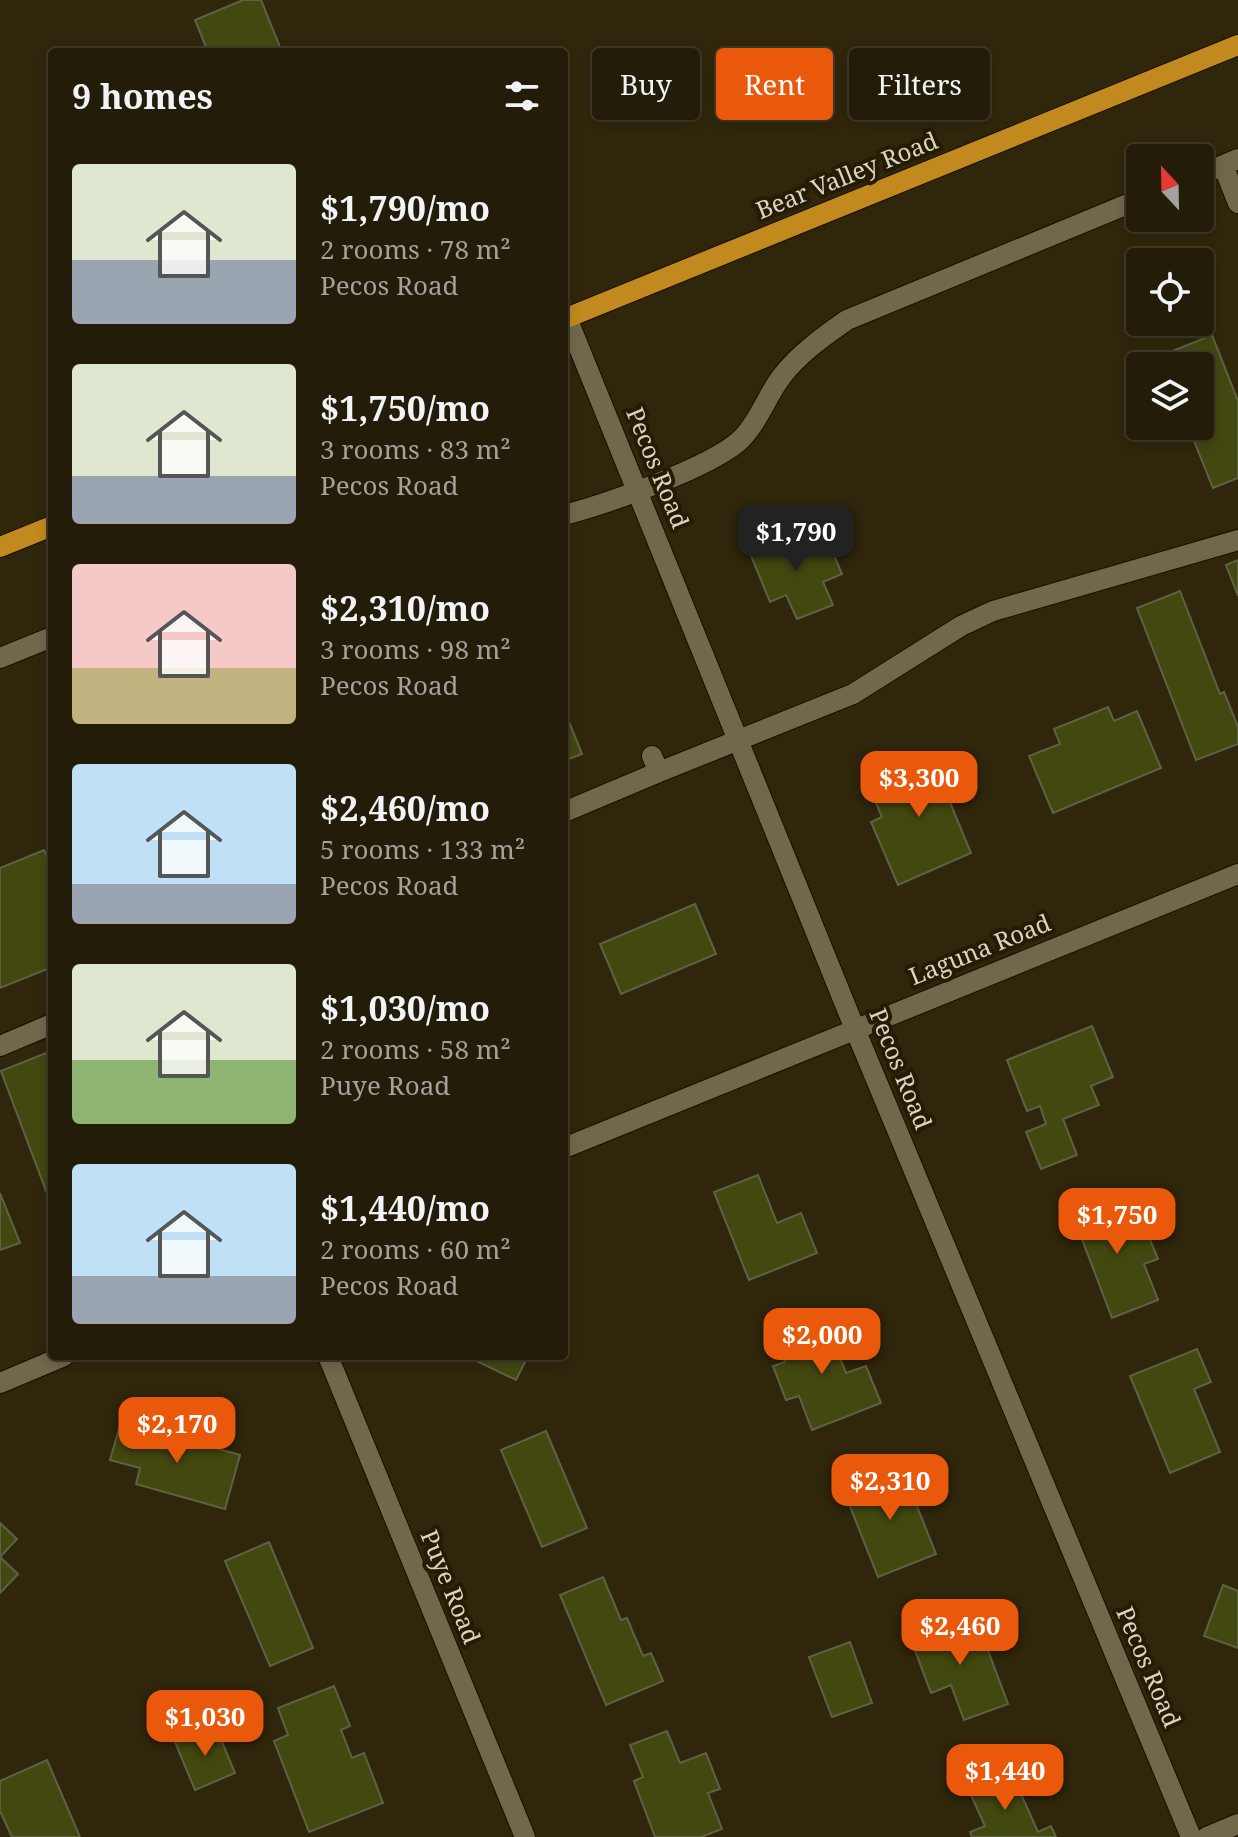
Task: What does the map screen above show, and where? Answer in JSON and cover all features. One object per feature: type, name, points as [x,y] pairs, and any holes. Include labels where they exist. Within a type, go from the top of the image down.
[{"type":"main road","name":"Bear Valley Road","points":[[568,318],[1238,45]]},
{"type":"main road","points":[[0,547],[48,528]]},
{"type":"street","points":[[1230,162],[1238,203]]},
{"type":"street","points":[[568,514],[600,505],[703,462],[740,441],[783,375],[816,342],[847,320],[1126,205]]},
{"type":"street","name":"Pecos Road","points":[[568,324],[638,489],[855,1029],[1191,1837]]},
{"type":"street","points":[[568,810],[656,764],[738,741],[853,694],[985,614],[1238,540]]},
{"type":"street","points":[[0,658],[48,639]]},
{"type":"street","name":"Laguna Road","points":[[568,1146],[1238,874]]},
{"type":"street","points":[[0,1046],[48,1026]]},
{"type":"street","points":[[0,1383],[55,1360]]},
{"type":"street","name":"Puye Road","points":[[330,1360],[525,1837]]},
{"type":"street","points":[[1207,1837],[1238,1824]]},
{"type":"building","points":[[243,0],[261,0],[280,48],[206,48],[195,20]]},
{"type":"building","points":[[1212,336],[1238,401],[1238,478],[1213,488],[1194,440],[1214,440],[1214,352],[1170,352]]},
{"type":"building","points":[[782,532],[791,554],[827,539],[842,574],[823,582],[833,605],[797,619],[786,595],[770,602],[747,546]]},
{"type":"building","points":[[1238,560],[1238,596],[1226,565]]},
{"type":"building","points":[[1180,591],[1220,694],[1224,692],[1238,727],[1238,744],[1196,760],[1137,608]]},
{"type":"building","points":[[1108,707],[1114,721],[1137,711],[1161,768],[1053,813],[1029,756],[1060,744],[1054,729]]},
{"type":"building","points":[[568,719],[582,754],[568,759]]},
{"type":"building","points":[[943,752],[961,795],[949,800],[971,853],[898,885],[871,822],[882,817],[868,784]]},
{"type":"building","points":[[44,850],[48,860],[48,969],[0,988],[0,868]]},
{"type":"building","points":[[695,904],[716,954],[621,994],[600,944]]},
{"type":"building","points":[[1092,1026],[1113,1077],[1091,1086],[1099,1105],[1063,1119],[1077,1155],[1041,1169],[1026,1132],[1046,1124],[1040,1106],[1027,1111],[1007,1060]]},
{"type":"building","points":[[46,1053],[48,1058],[48,1196],[1,1071]]},
{"type":"building","points":[[758,1175],[777,1223],[801,1213],[817,1253],[749,1280],[714,1192]]},
{"type":"building","points":[[0,1193],[20,1243],[0,1250]]},
{"type":"building","points":[[1116,1196],[1130,1233],[1145,1227],[1158,1259],[1144,1264],[1158,1300],[1112,1318],[1072,1213]]},
{"type":"building","points":[[824,1316],[846,1373],[866,1366],[881,1403],[812,1430],[799,1396],[786,1400],[773,1366],[785,1362],[775,1336]]},
{"type":"building","points":[[1197,1349],[1211,1382],[1194,1389],[1220,1452],[1170,1473],[1130,1376]]},
{"type":"building","points":[[474,1360],[526,1360],[516,1380]]},
{"type":"building","points":[[121,1422],[240,1455],[225,1509],[136,1484],[140,1468],[110,1460]]},
{"type":"building","points":[[546,1431],[587,1528],[542,1547],[501,1450]]},
{"type":"building","points":[[901,1466],[936,1554],[878,1577],[843,1489]]},
{"type":"building","points":[[0,1523],[17,1539],[0,1557]]},
{"type":"building","points":[[269,1542],[313,1648],[270,1666],[225,1561]]},
{"type":"building","points":[[0,1557],[18,1574],[0,1593]]},
{"type":"building","points":[[603,1577],[621,1620],[627,1618],[643,1656],[651,1653],[663,1681],[606,1705],[560,1595]]},
{"type":"building","points":[[1223,1585],[1238,1591],[1238,1648],[1204,1636]]},
{"type":"building","points":[[968,1615],[976,1640],[983,1637],[1008,1704],[964,1720],[951,1685],[931,1693],[910,1637]]},
{"type":"building","points":[[850,1642],[872,1703],[832,1717],[809,1657]]},
{"type":"building","points":[[334,1686],[350,1726],[341,1730],[352,1758],[364,1753],[383,1803],[309,1832],[274,1741],[288,1735],[278,1708]]},
{"type":"building","points":[[215,1725],[235,1773],[195,1790],[175,1742]]},
{"type":"building","points":[[667,1731],[680,1763],[706,1753],[720,1789],[708,1793],[722,1829],[701,1837],[655,1837],[634,1781],[643,1777],[630,1745]]},
{"type":"building","points":[[47,1760],[80,1837],[12,1837],[0,1811],[0,1781]]},
{"type":"building","points":[[1012,1774],[1038,1832],[1051,1826],[1056,1837],[972,1837],[970,1832],[985,1826],[970,1793]]}]
